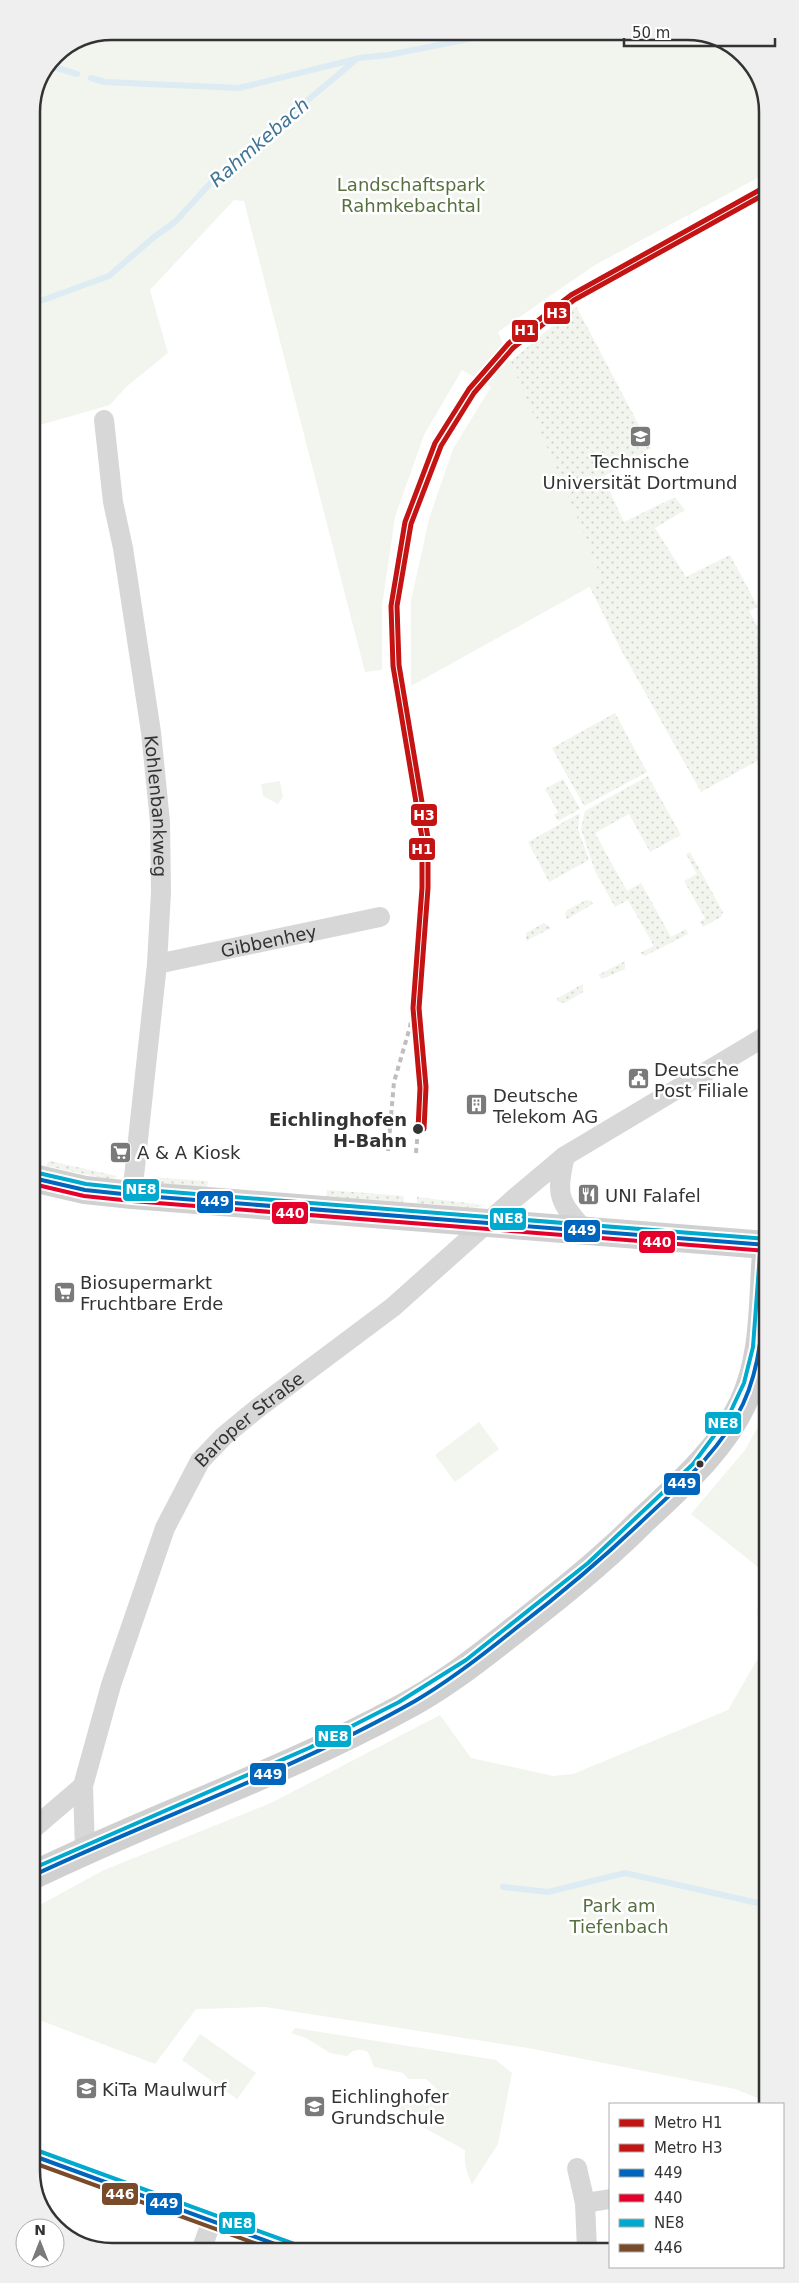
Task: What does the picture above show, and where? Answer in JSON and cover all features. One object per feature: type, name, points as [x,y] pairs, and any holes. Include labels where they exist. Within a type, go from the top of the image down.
[{"type":"main road","points":[[40,1180],[85,1190],[132,1195],[759,1244]]},
{"type":"main road","points":[[40,1872],[85,1850],[290,1764],[404,1707],[461,1671],[536,1614],[600,1561],[708,1456],[729,1428],[743,1403],[756,1368],[759,1345]]},
{"type":"street","name":"Kohlenbankweg","points":[[104,420],[113,502],[123,548],[151,732],[160,822],[161,892],[157,964],[132,1195]]},
{"type":"street","name":"Gibbenhey","points":[[157,964],[380,917]]},
{"type":"street","name":"Baroper Straße","points":[[85,1850],[83,1786],[111,1685],[162,1538],[194,1469],[224,1436],[394,1307],[565,1156],[759,1040]]},
{"type":"street","points":[[565,1156],[560,1177],[561,1200],[585,1231]]},
{"type":"street","points":[[40,1823],[83,1786]]},
{"type":"street","points":[[40,2158],[274,2243]]},
{"type":"street","points":[[577,2168],[585,2203],[588,2243]]},
{"type":"street","points":[[585,2203],[609,2199]]},
{"type":"street","points":[[204,2243],[212,2220]]},
{"type":"green space","name":"Landschaftspark Rahmkebachtal","points":[[112,40],[692,40],[715,45],[727,52],[741,64],[754,84],[759,112],[759,177],[595,265],[498,332],[602,580],[411,686],[411,601],[429,519],[453,449],[491,387],[462,370],[424,435],[395,517],[382,606],[382,670],[365,672],[244,201],[234,200],[150,290],[168,353],[126,387],[110,405],[40,425],[41,98],[45,84],[52,72],[61,61],[84,45]]},
{"type":"green space","points":[[576,306],[651,448],[603,477],[624,522],[675,497],[685,510],[655,528],[686,577],[730,555],[758,607],[749,611],[759,629],[759,760],[701,792],[620,648],[562,531],[499,371]]},
{"type":"green space","points":[[615,713],[647,772],[584,806],[552,748]]},
{"type":"green space","points":[[648,776],[681,835],[650,852],[629,814],[595,833],[627,891],[641,883],[671,937],[686,929],[688,934],[645,956],[640,953],[654,946],[628,900],[615,907],[595,871],[581,829],[585,811]]},
{"type":"green space","points":[[563,779],[580,809],[558,821],[554,815],[558,812],[545,789]]},
{"type":"green space","points":[[280,781],[283,797],[278,804],[263,796],[261,784]]},
{"type":"green space","points":[[580,813],[578,829],[589,860],[549,882],[528,842]]},
{"type":"green space","points":[[690,852],[723,912],[721,917],[703,927],[700,922],[705,918],[684,881],[697,874],[686,854]]},
{"type":"green space","points":[[586,900],[591,901],[593,904],[567,919],[565,914],[567,910]]},
{"type":"green space","points":[[544,923],[551,928],[526,941],[526,933]]},
{"type":"green space","points":[[625,961],[625,969],[602,979],[598,975]]},
{"type":"green space","points":[[583,984],[583,992],[565,1003],[558,1002],[556,999]]},
{"type":"green space","points":[[50,1161],[117,1176],[107,1179],[46,1166]]},
{"type":"green space","points":[[149,1177],[208,1181],[207,1188],[185,1187],[167,1185]]},
{"type":"green space","points":[[327,1190],[404,1196],[403,1203],[326,1198]]},
{"type":"green space","points":[[417,1197],[484,1205],[471,1209],[417,1205]]},
{"type":"green space","points":[[479,1422],[499,1449],[455,1482],[435,1455]]},
{"type":"green space","points":[[759,1425],[759,1568],[691,1514],[745,1450]]},
{"type":"green space","name":"Park am Tiefenbach","points":[[759,1608],[759,1632],[757,1610]]},
{"type":"green space","name":"Park am Tiefenbach","points":[[759,1656],[759,2098],[735,2089],[528,2048],[265,2007],[196,2009],[155,2064],[40,2020],[40,1905],[104,1870],[271,1803],[440,1715],[471,1758],[553,1776],[573,1774],[728,1710]]},
{"type":"green space","points":[[295,2028],[496,2060],[512,2073],[498,2144],[472,2184],[466,2167],[465,2150],[421,2126],[397,2107],[408,2095],[435,2099],[437,2089],[426,2079],[408,2079],[403,2073],[374,2067],[368,2052],[365,2051],[357,2050],[347,2056],[330,2053],[306,2038],[291,2033]]},
{"type":"green space","points":[[200,2034],[256,2073],[237,2099],[182,2060]]},
{"type":"waterway","name":"Rahmkebach","points":[[40,301],[109,276],[154,237],[175,222],[217,176],[358,58],[388,55],[464,40]]},
{"type":"waterway","points":[[91,78],[105,82],[239,88],[356,59]]},
{"type":"waterway","points":[[56,68],[77,74]]},
{"type":"waterway","points":[[503,1887],[548,1892],[625,1873],[759,1903]]},
{"type":"railway","points":[[388,1151],[394,1082],[410,1027],[413,1008]]},
{"type":"railway","points":[[416,1153],[418,1129]]},
{"type":"metro line","name":"H1","points":[[418,1129],[420,1088],[413,1008],[422,888],[422,838],[393,666],[391,606],[405,522],[435,443],[469,389],[509,343],[571,295],[759,190]]},
{"type":"metro line","name":"H3","points":[[424,1129],[426,1087],[419,1008],[428,888],[428,838],[399,665],[397,606],[411,524],[441,446],[474,393],[513,348],[574,300],[759,197]]},
{"type":"transit line","name":"NE8","points":[[40,1173],[86,1184],[133,1189],[759,1238]]},
{"type":"transit line","name":"449","points":[[40,1180],[85,1190],[132,1195],[759,1244]]},
{"type":"transit line","name":"440","points":[[40,1186],[84,1196],[132,1201],[759,1250]]},
{"type":"transit line","name":"NE8","points":[[40,1865],[309,1748],[399,1702],[466,1660],[588,1563],[693,1464],[728,1417],[744,1383],[753,1347],[759,1266]]},
{"type":"transit line","name":"449","points":[[40,1872],[322,1749],[415,1701],[479,1658],[579,1578],[697,1468],[723,1438],[743,1404],[750,1386],[759,1349]]},
{"type":"transit line","name":"NE8","points":[[40,2151],[292,2243]]},
{"type":"transit line","name":"449","points":[[40,2158],[272,2243]]},
{"type":"transit line","name":"446","points":[[40,2165],[254,2243]]},
{"type":"place","name":"Technische Universität Dortmund","points":[[640,436]]},
{"type":"place","name":"Deutsche Post Filiale","points":[[638,1079]]},
{"type":"place","name":"Deutsche Telekom AG","points":[[477,1105]]},
{"type":"place","name":"Eichlinghofen H-Bahn","points":[[418,1129]]},
{"type":"place","name":"A & A Kiosk","points":[[121,1152]]},
{"type":"place","name":"UNI Falafel","points":[[589,1195]]},
{"type":"place","name":"Biosupermarkt Fruchtbare Erde","points":[[64,1292]]},
{"type":"place","name":"KiTa Maulwurf","points":[[86,2089]]},
{"type":"place","name":"Eichlinghofer Grundschule","points":[[315,2106]]}]
